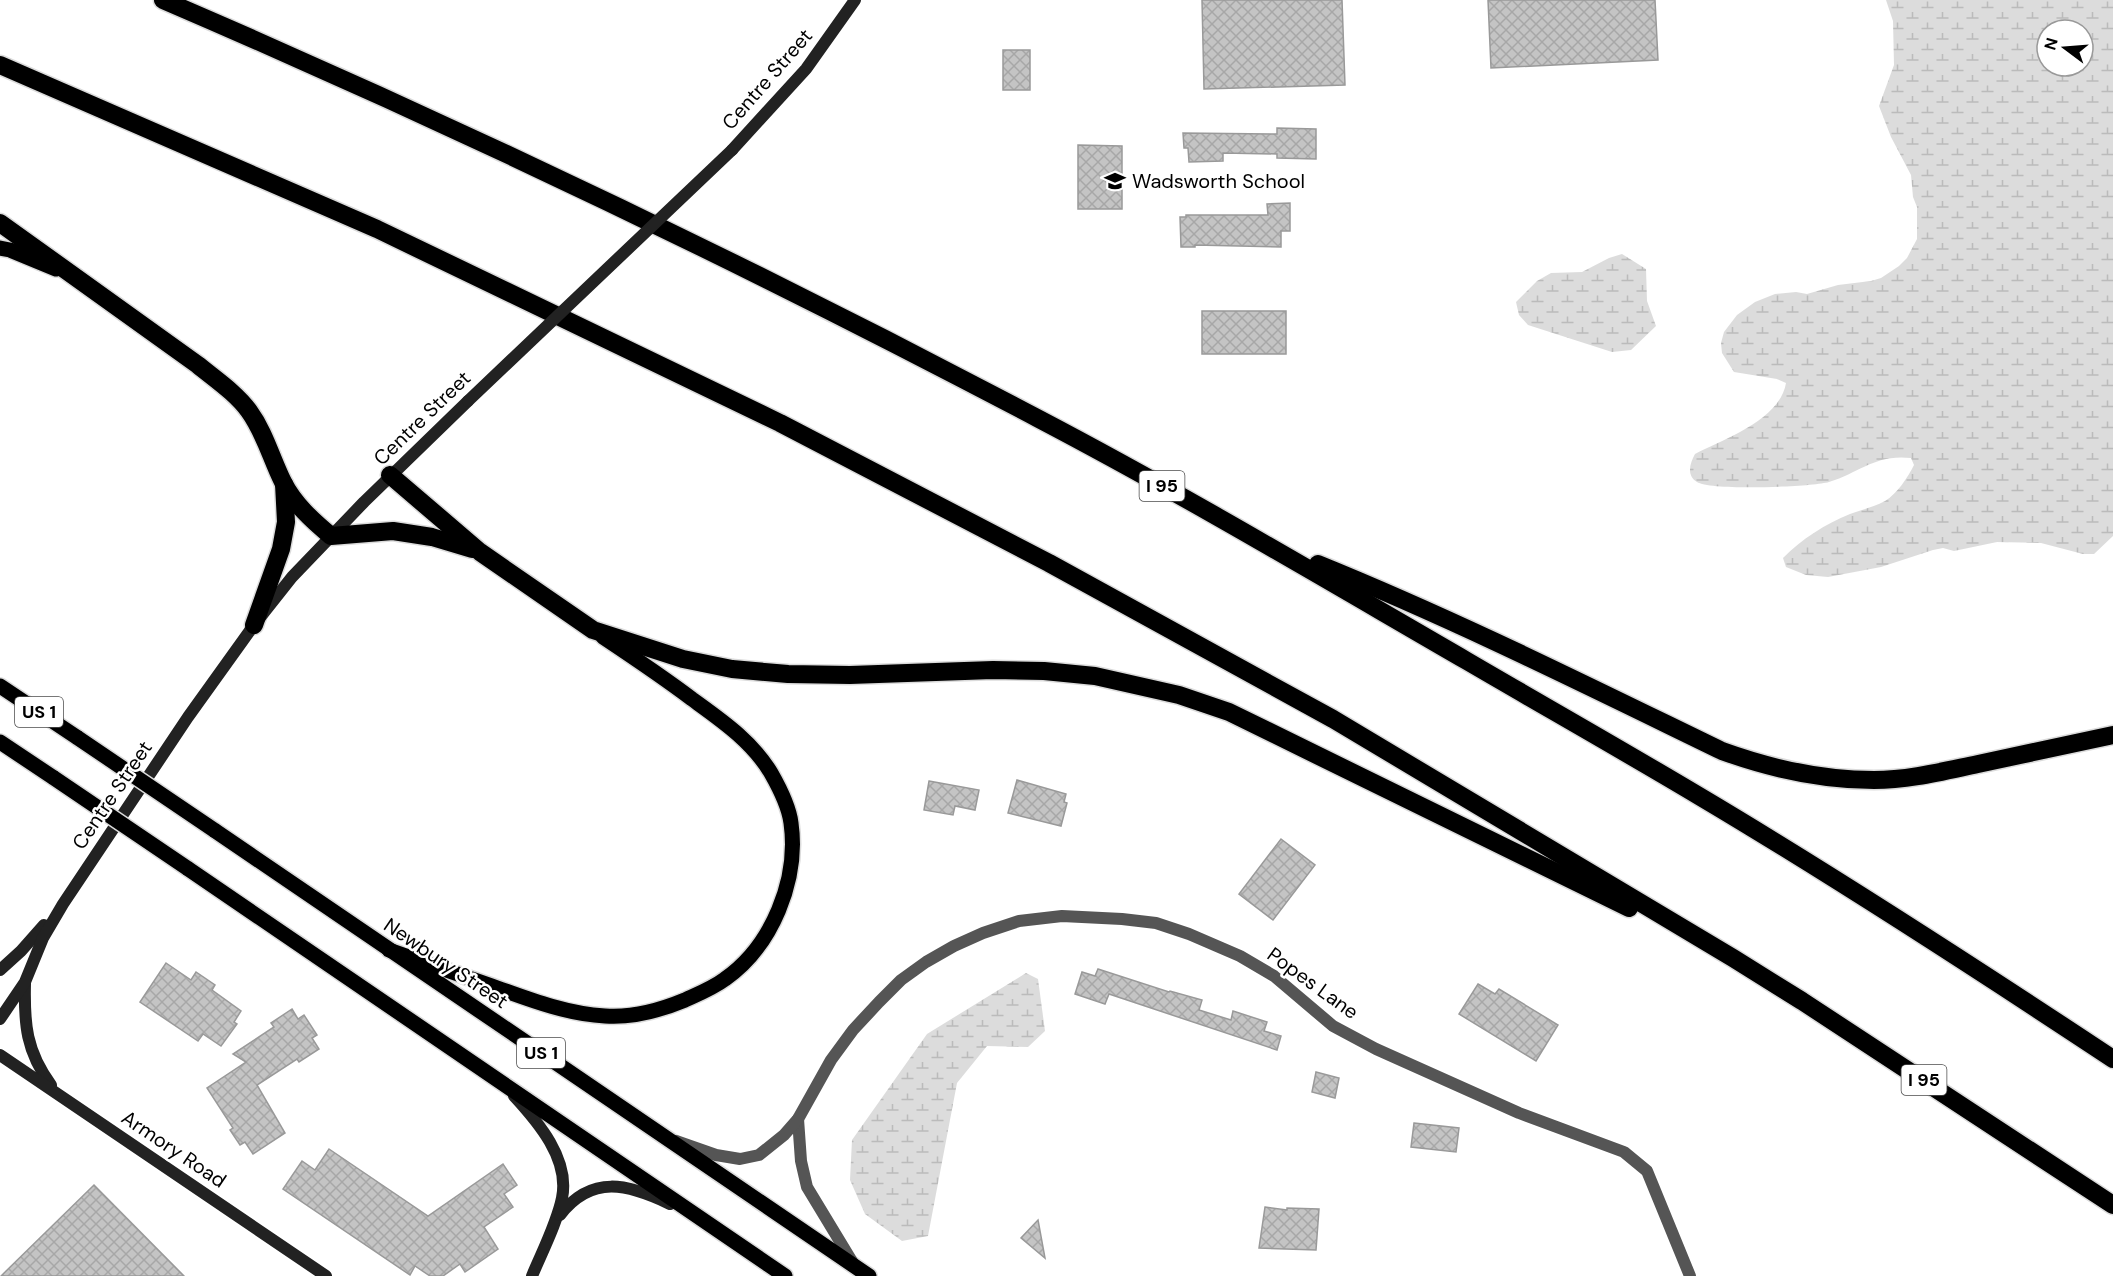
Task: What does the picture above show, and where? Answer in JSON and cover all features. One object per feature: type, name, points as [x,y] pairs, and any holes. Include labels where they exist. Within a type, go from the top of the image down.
[{"type":"highway","name":"I 95","points":[[163,0],[540,169],[784,288],[1043,421],[1255,538],[1701,797],[2113,1059]]},
{"type":"highway","name":"I 95","points":[[0,65],[377,229],[780,423],[1049,563],[1333,719],[1733,958],[2113,1205]]},
{"type":"highway","points":[[0,223],[198,365],[229,391],[249,410],[262,433],[284,484],[307,516],[331,536],[393,531],[432,537],[480,552]]},
{"type":"highway","points":[[390,475],[480,552],[593,630],[683,659],[732,669],[788,674],[850,675],[955,670],[1044,671],[1095,675],[1179,694],[1228,712],[1465,830],[1733,958]]},
{"type":"highway","points":[[254,625],[281,549],[286,522],[284,484]]},
{"type":"highway","points":[[1255,538],[1402,598],[1722,751],[1762,765],[1820,777],[1877,780],[1917,776],[2113,735]]},
{"type":"main road","name":"Centre Street","points":[[0,1019],[25,982],[43,938],[63,904],[188,717],[254,625],[292,577],[390,475],[732,150],[806,69],[855,0]]},
{"type":"main road","points":[[0,248],[71,275]]},
{"type":"main road","points":[[389,950],[522,997],[569,1011],[607,1016],[641,1013],[670,1006],[702,992],[726,979],[759,945],[781,904],[792,852],[791,822],[770,772],[753,748],[726,723],[593,630]]},
{"type":"main road","name":"Newbury Street","points":[[0,686],[862,1272]]},
{"type":"main road","name":"US 1","points":[[0,742],[785,1276]]},
{"type":"main road","name":"Centre Street","points":[[0,970],[21,951],[63,904]]},
{"type":"main road","points":[[25,982],[24,1017],[29,1047],[38,1069],[57,1094]]},
{"type":"main road","name":"Armory Road","points":[[0,1055],[326,1276]]},
{"type":"main road","points":[[506,1086],[533,1117],[550,1142],[562,1178],[562,1197],[533,1273]]},
{"type":"main road","points":[[552,1226],[571,1202],[581,1194],[593,1188],[609,1186],[655,1197],[701,1218]]},
{"type":"street","name":"Popes Lane","points":[[666,1138],[716,1155],[740,1159],[759,1155],[784,1135],[798,1119],[831,1060],[853,1030],[901,980],[926,962],[983,933],[1019,921],[1062,916],[1156,923],[1189,934],[1240,956],[1274,976],[1333,1026],[1376,1049],[1519,1113],[1624,1152],[1647,1171],[1690,1276]]},
{"type":"street","points":[[798,1119],[801,1161],[807,1187],[819,1210],[862,1272]]},
{"type":"green space","points":[[1886,0],[2113,0],[2113,536],[2094,554],[2083,554],[2041,543],[1997,542],[1954,551],[1943,548],[1933,550],[1881,567],[1828,577],[1806,575],[1786,567],[1783,558],[1823,527],[1889,498],[1912,470],[1914,465],[1911,458],[1898,457],[1878,461],[1840,478],[1819,484],[1721,487],[1697,482],[1691,476],[1691,465],[1695,454],[1735,435],[1762,418],[1782,396],[1786,383],[1777,379],[1734,372],[1722,353],[1721,343],[1724,332],[1737,315],[1755,302],[1775,294],[1796,292],[1807,294],[1838,285],[1881,278],[1907,258],[1917,239],[1917,207],[1913,197],[1911,175],[1891,137],[1879,106],[1894,65],[1893,21]]},
{"type":"green space","points":[[1622,254],[1646,269],[1647,301],[1656,326],[1631,350],[1612,352],[1528,325],[1519,315],[1516,302],[1537,281],[1551,273],[1582,272]]},
{"type":"green space","points":[[1026,973],[1038,979],[1045,1031],[1028,1047],[987,1046],[957,1083],[928,1236],[902,1241],[865,1214],[850,1180],[852,1140],[927,1034]]},
{"type":"building","points":[[1202,0],[1342,0],[1345,85],[1204,89]]},
{"type":"building","points":[[1488,0],[1655,0],[1658,60],[1491,68]]},
{"type":"building","points":[[1003,50],[1030,50],[1030,90],[1003,90]]},
{"type":"building","points":[[1277,128],[1316,129],[1316,159],[1277,158],[1277,154],[1223,153],[1223,161],[1189,162],[1188,148],[1184,148],[1183,133],[1277,134]]},
{"type":"building","points":[[1078,145],[1122,146],[1122,209],[1078,209]]},
{"type":"building","points":[[1290,203],[1290,231],[1281,231],[1281,247],[1195,245],[1195,247],[1181,247],[1180,217],[1186,217],[1186,215],[1268,215],[1267,204]]},
{"type":"building","points":[[1202,311],[1286,311],[1286,354],[1202,354]]},
{"type":"building","points":[[1017,780],[1066,794],[1064,802],[1067,803],[1061,826],[1008,813]]},
{"type":"building","points":[[929,781],[979,790],[975,810],[955,806],[953,815],[924,810]]},
{"type":"building","points":[[1281,839],[1315,865],[1273,920],[1239,894]]},
{"type":"building","points":[[166,963],[191,980],[196,972],[215,985],[212,990],[241,1011],[234,1022],[237,1024],[221,1046],[203,1034],[198,1041],[140,1002]]},
{"type":"building","points":[[1098,969],[1202,1000],[1199,1010],[1231,1020],[1233,1011],[1267,1022],[1264,1031],[1281,1036],[1277,1050],[1109,994],[1105,1004],[1075,994],[1082,972],[1095,976]]},
{"type":"building","points":[[1478,984],[1495,994],[1499,989],[1558,1025],[1536,1061],[1459,1014]]},
{"type":"building","points":[[292,1009],[298,1019],[304,1015],[317,1035],[312,1038],[319,1049],[299,1062],[297,1059],[257,1085],[285,1133],[253,1154],[245,1142],[240,1145],[230,1130],[233,1128],[207,1088],[246,1062],[233,1054],[274,1027],[271,1023]]},
{"type":"building","points":[[1316,1072],[1339,1078],[1335,1098],[1312,1092]]},
{"type":"building","points":[[1414,1123],[1459,1128],[1456,1152],[1411,1147]]},
{"type":"building","points":[[329,1149],[428,1216],[503,1164],[517,1185],[504,1194],[513,1207],[484,1227],[498,1249],[465,1272],[460,1264],[443,1276],[430,1276],[415,1266],[410,1275],[283,1189],[302,1161],[315,1170]]},
{"type":"building","points":[[94,1185],[184,1276],[1,1276]]},
{"type":"building","points":[[1265,1207],[1287,1210],[1287,1208],[1319,1209],[1316,1250],[1259,1248]]},
{"type":"building","points":[[1038,1220],[1045,1258],[1021,1238]]},
{"type":"place","name":"Wadsworth School","points":[[1115,181]]}]
